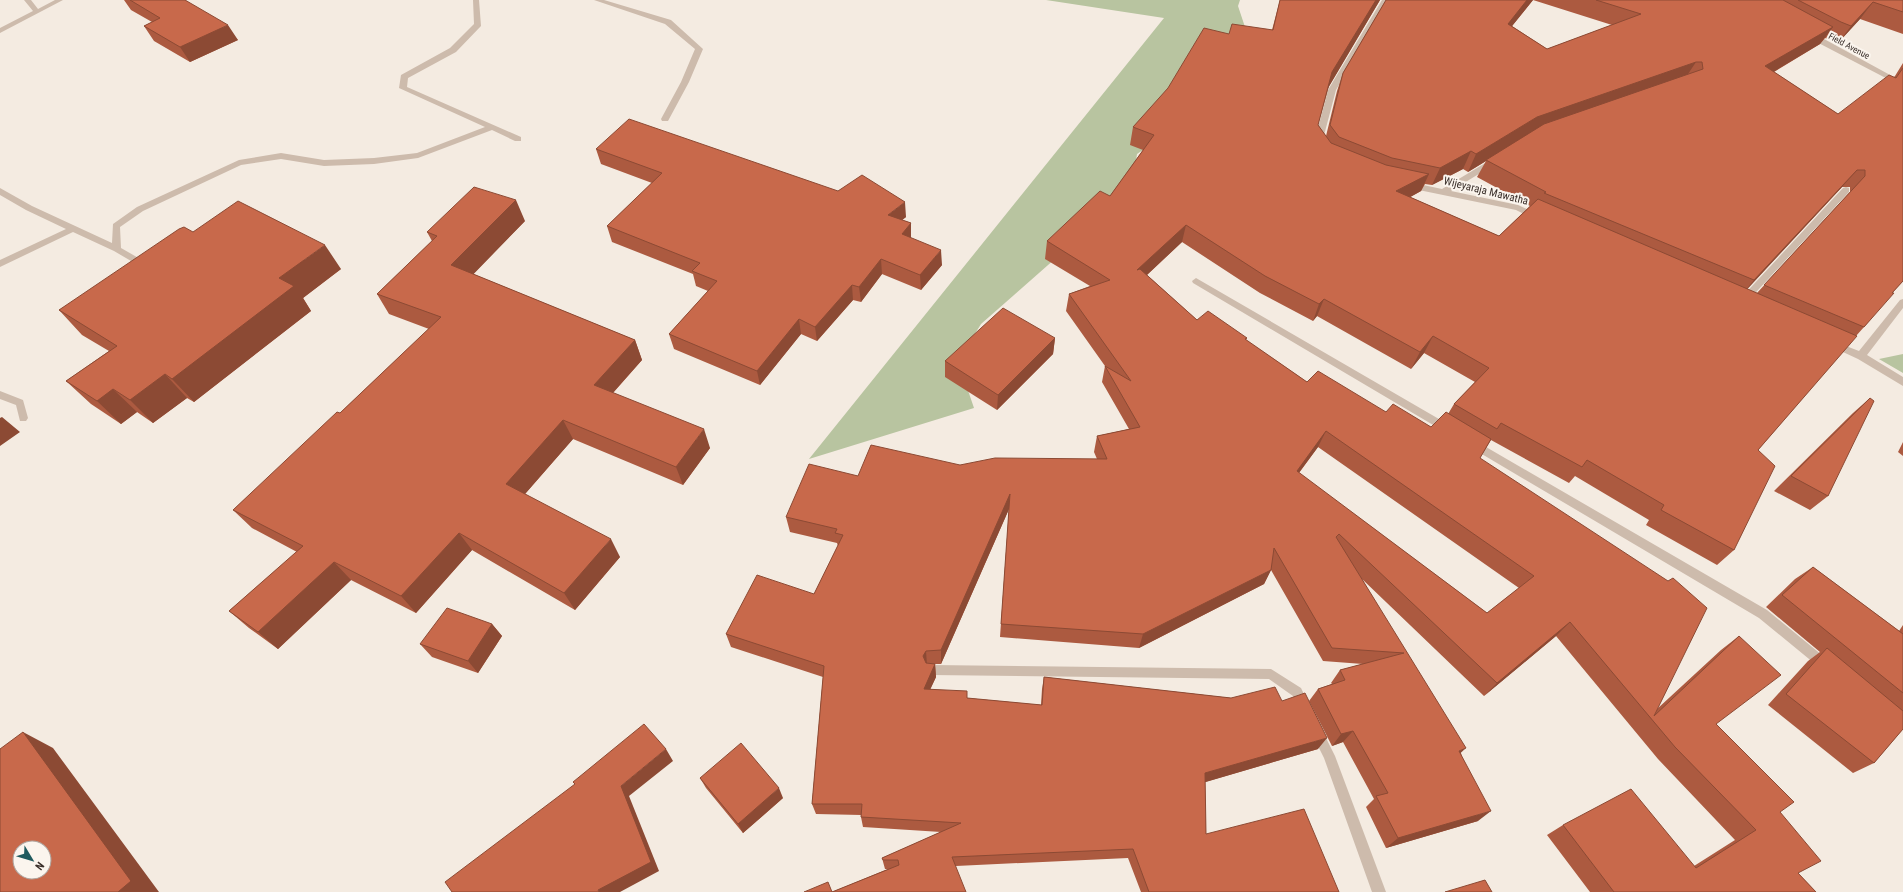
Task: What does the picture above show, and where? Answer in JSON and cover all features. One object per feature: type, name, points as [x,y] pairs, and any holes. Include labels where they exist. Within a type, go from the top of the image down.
[{"type":"street","points":[[27,0],[37,12]]},
{"type":"street","points":[[0,31],[60,0]]},
{"type":"street","points":[[476,0],[478,24],[453,50],[404,77],[403,88],[518,140]]},
{"type":"street","points":[[597,0],[668,22],[699,49],[685,82],[665,119]]},
{"type":"street","points":[[1325,153],[1318,143],[1332,90],[1385,0]]},
{"type":"street","name":"Field Avenue","points":[[1800,30],[1903,85]]},
{"type":"street","points":[[117,248],[116,226],[140,209],[238,163],[281,156],[324,164],[374,161],[418,155],[491,128]]},
{"type":"street","points":[[1444,192],[1497,159]]},
{"type":"street","name":"Wijeyaraja Mawatha","points":[[1398,182],[1518,208],[1547,221]]},
{"type":"street","points":[[1741,303],[1846,190]]},
{"type":"street","points":[[0,191],[29,208],[117,248],[152,268]]},
{"type":"street","points":[[0,264],[74,228]]},
{"type":"street","points":[[1196,281],[1763,614],[1829,669]]},
{"type":"street","points":[[1861,356],[1903,302]]},
{"type":"street","points":[[1826,340],[1861,356],[1903,382]]},
{"type":"street","points":[[0,395],[20,403],[23,418]]},
{"type":"street","points":[[931,670],[1271,674],[1297,692],[1329,756],[1379,892]]},
{"type":"green space","points":[[1046,0],[1240,0],[1238,6],[1246,30],[1186,120],[1137,154],[1131,192],[981,324],[958,361],[974,408],[809,459],[1164,18]]},
{"type":"green space","points":[[1903,354],[1903,373],[1879,359]]},
{"type":"building","points":[[130,0],[185,0],[228,25],[180,47],[144,26],[160,18]]},
{"type":"building","points":[[1280,0],[1376,0],[1332,72],[1318,125],[1331,143],[1386,165],[1429,174],[1396,191],[1499,236],[1538,199],[1857,336],[1758,450],[1775,466],[1734,550],[1661,510],[1664,505],[1587,460],[1582,467],[1501,423],[1497,429],[1454,404],[1489,368],[1433,336],[1420,352],[1324,299],[1319,304],[1265,276],[1186,225],[1137,270],[1140,269],[1197,320],[1208,311],[1307,382],[1318,371],[1386,412],[1393,404],[1431,427],[1446,412],[1491,439],[1480,458],[1668,581],[1673,578],[1707,608],[1654,716],[1739,636],[1781,675],[1716,724],[1794,802],[1780,812],[1821,861],[1798,873],[1816,892],[1614,892],[1563,825],[1631,789],[1696,868],[1756,830],[1675,747],[1570,622],[1497,683],[1339,534],[1336,537],[1466,748],[1459,751],[1491,811],[1398,838],[1376,796],[1388,793],[1353,731],[1341,734],[1318,689],[1345,680],[1340,670],[1404,653],[1332,648],[1274,548],[1271,570],[1143,634],[1001,624],[1010,494],[941,650],[926,651],[923,656],[926,663],[935,664],[924,689],[967,691],[967,698],[1042,705],[1044,677],[1231,698],[1275,687],[1282,701],[1305,693],[1327,738],[1205,773],[1206,834],[1304,809],[1339,892],[1149,892],[1133,849],[952,857],[966,892],[832,892],[899,865],[898,860],[883,860],[882,858],[961,823],[861,817],[862,804],[812,804],[824,666],[726,634],[757,575],[814,594],[843,535],[835,533],[837,529],[786,517],[809,464],[858,476],[871,445],[960,465],[995,458],[1107,459],[1097,436],[1140,427],[1105,366],[1131,381],[1069,294],[1110,280],[1047,241],[1100,191],[1110,196],[1154,135],[1133,127],[1168,88],[1204,28],[1229,34],[1232,24],[1273,30]],"holes":[[[1326,431],[1534,576],[1487,613],[1297,471]]]},
{"type":"building","points":[[1386,0],[1527,0],[1508,24],[1547,49],[1641,14],[1596,0],[1783,0],[1833,27],[1765,66],[1838,114],[1889,75],[1896,78],[1903,68],[1903,281],[1864,327],[1764,285],[1865,176],[1865,170],[1857,170],[1754,280],[1544,193],[1546,192],[1486,160],[1544,124],[1703,69],[1702,62],[1696,62],[1537,117],[1476,154],[1471,151],[1440,168],[1392,158],[1339,137],[1330,125],[1343,73]]},
{"type":"building","points":[[1798,0],[1903,0],[1903,12],[1873,2],[1851,26]]},
{"type":"building","points":[[629,119],[838,191],[862,175],[905,202],[888,215],[911,223],[902,234],[941,250],[920,275],[881,259],[859,287],[852,285],[815,327],[799,319],[757,371],[669,334],[717,281],[692,271],[700,263],[607,226],[662,173],[596,149]]},
{"type":"building","points":[[474,187],[516,200],[451,265],[635,340],[594,385],[704,429],[676,467],[563,420],[506,484],[611,539],[564,593],[459,533],[401,596],[334,562],[258,632],[229,611],[303,546],[233,510],[337,412],[340,413],[441,317],[377,294],[437,236],[427,232]]},
{"type":"building","points":[[238,201],[325,245],[279,278],[294,286],[172,379],[165,374],[130,400],[113,389],[97,401],[66,381],[117,346],[59,310],[179,229],[184,227],[193,232]]},
{"type":"building","points":[[1003,308],[1055,338],[998,395],[945,361]]},
{"type":"building","points":[[1870,398],[1874,401],[1828,496],[1791,476]]},
{"type":"building","points":[[1813,567],[1903,634],[1903,693],[1782,595]]},
{"type":"building","points":[[447,608],[492,624],[468,661],[420,644]]},
{"type":"building","points":[[1827,648],[1903,711],[1903,729],[1874,763],[1786,694]]},
{"type":"building","points":[[644,724],[666,749],[621,786],[651,862],[598,890],[599,892],[452,892],[445,882],[575,784],[573,782]]},
{"type":"building","points":[[23,732],[131,881],[118,892],[0,892],[0,749]]},
{"type":"building","points":[[741,743],[779,788],[738,824],[700,778]]},
{"type":"building","points":[[1485,880],[1492,892],[1445,892]]},
{"type":"building","points":[[828,882],[832,892],[804,892]]}]
